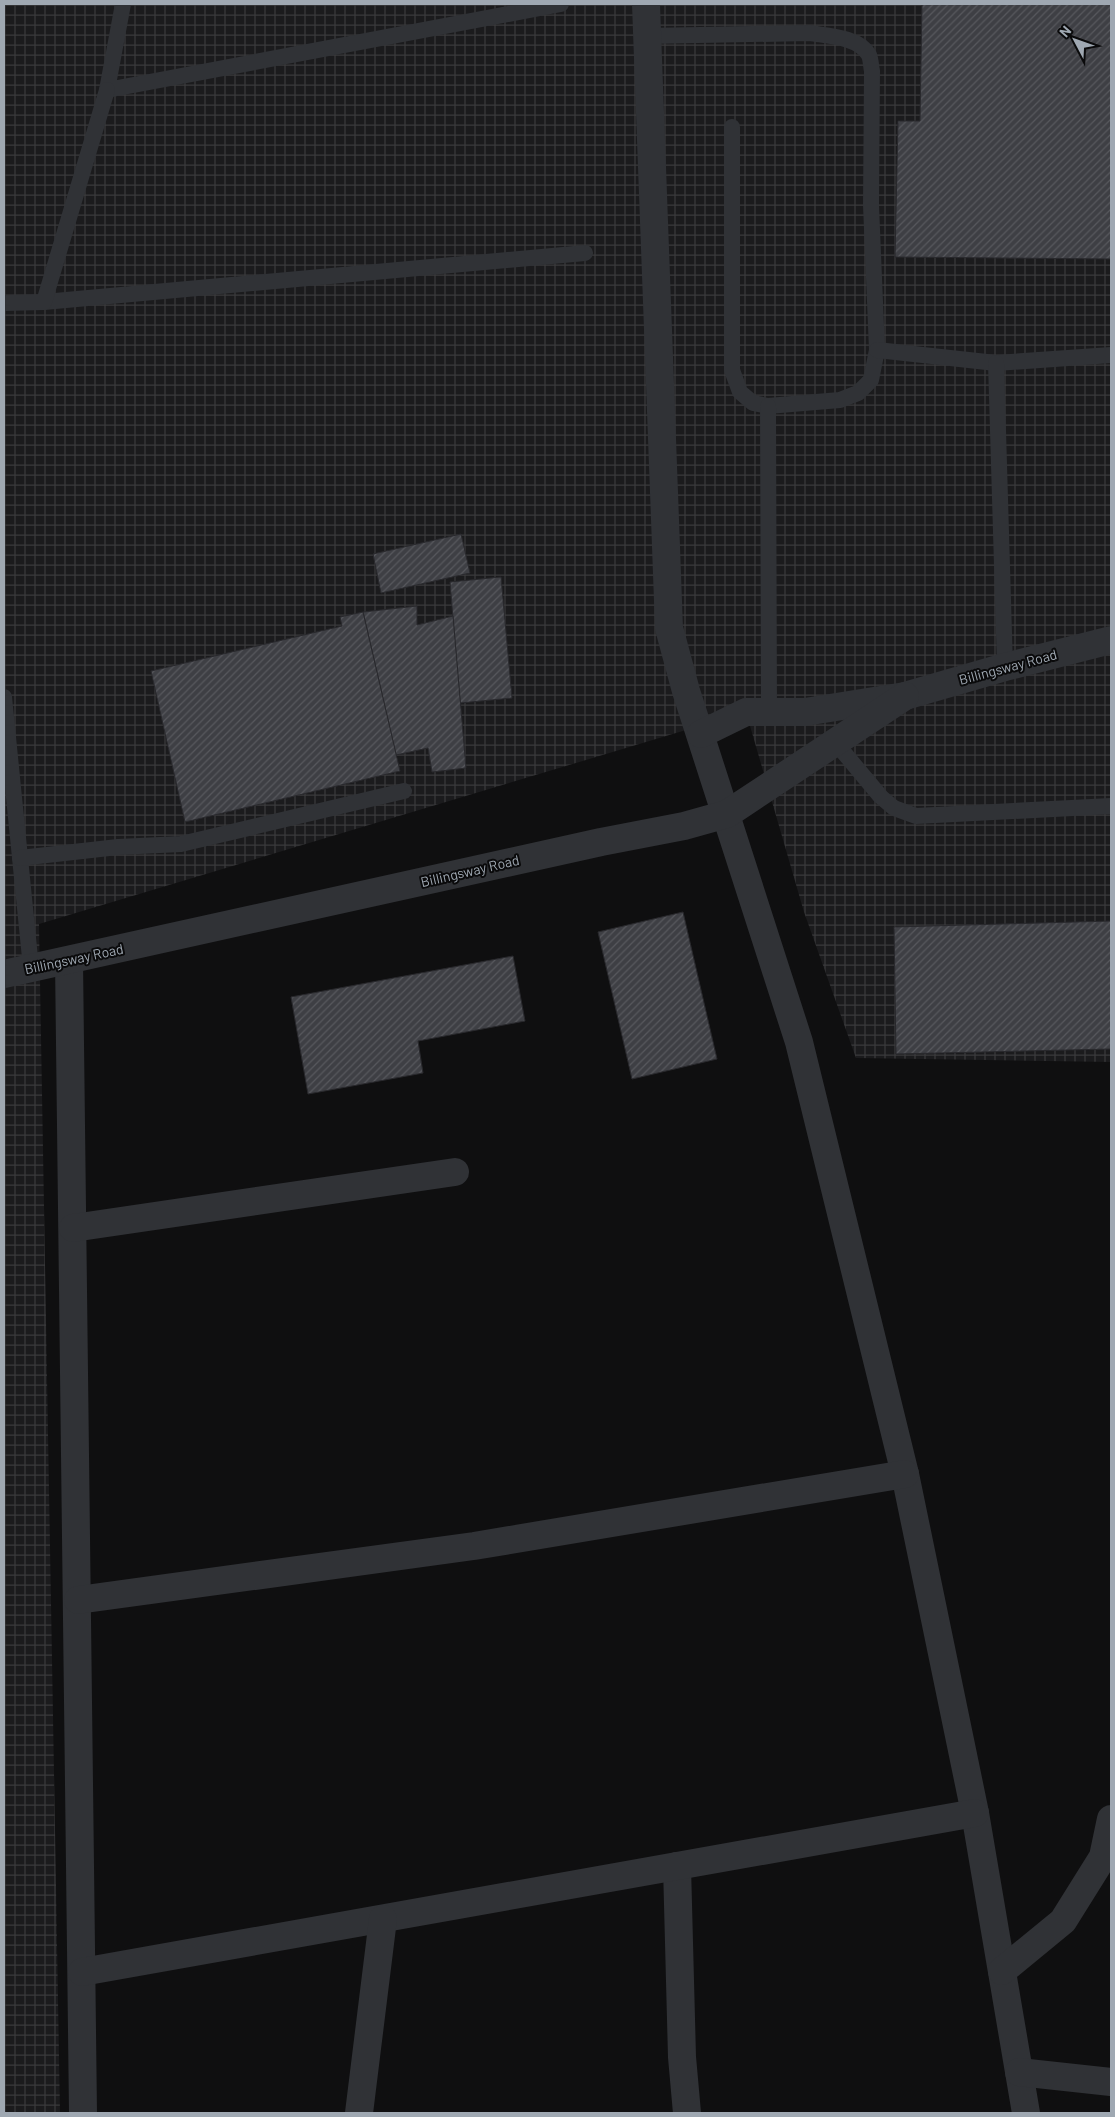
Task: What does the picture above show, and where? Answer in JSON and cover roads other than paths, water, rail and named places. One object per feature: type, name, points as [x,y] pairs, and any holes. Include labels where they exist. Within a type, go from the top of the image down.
[{"type":"street","points":[[646,4],[669,628],[686,691],[799,1042],[905,1474],[975,1813],[1026,2113]]},
{"type":"street","name":"Billingsway Road","points":[[701,734],[746,712],[804,712],[905,696],[1005,667],[1111,640]]},
{"type":"street","name":"Billingsway Road","points":[[4,974],[591,844],[684,826],[727,814],[905,696]]},
{"type":"street","points":[[69,961],[83,2113]]},
{"type":"street","points":[[73,1228],[455,1172]]},
{"type":"street","points":[[78,1600],[474,1546],[905,1474]]},
{"type":"street","points":[[82,1972],[975,1813]]},
{"type":"street","points":[[1002,1971],[1062,1921],[1103,1857],[1111,1818]]},
{"type":"street","points":[[678,1866],[682,2056],[687,2113]]},
{"type":"street","points":[[359,2113],[383,1918]]},
{"type":"street","points":[[1019,2072],[1111,2082]]},
{"type":"lane","points":[[44,302],[107,90],[123,4]]},
{"type":"lane","points":[[107,90],[507,9],[561,4]]},
{"type":"lane","points":[[647,36],[810,33],[834,36],[855,43],[868,55],[872,71],[871,205],[877,350],[870,380],[858,392],[840,400],[768,406],[753,403],[740,392],[732,370],[732,127]]},
{"type":"lane","points":[[4,303],[44,302],[585,253]]},
{"type":"lane","points":[[877,350],[996,363],[1111,354]]},
{"type":"lane","points":[[996,363],[1005,667]]},
{"type":"lane","points":[[768,406],[769,712]]},
{"type":"lane","points":[[4,697],[31,968]]},
{"type":"lane","points":[[835,742],[881,797],[894,808],[916,816],[1111,806]]},
{"type":"lane","points":[[20,858],[118,847],[181,844],[404,791]]}]
